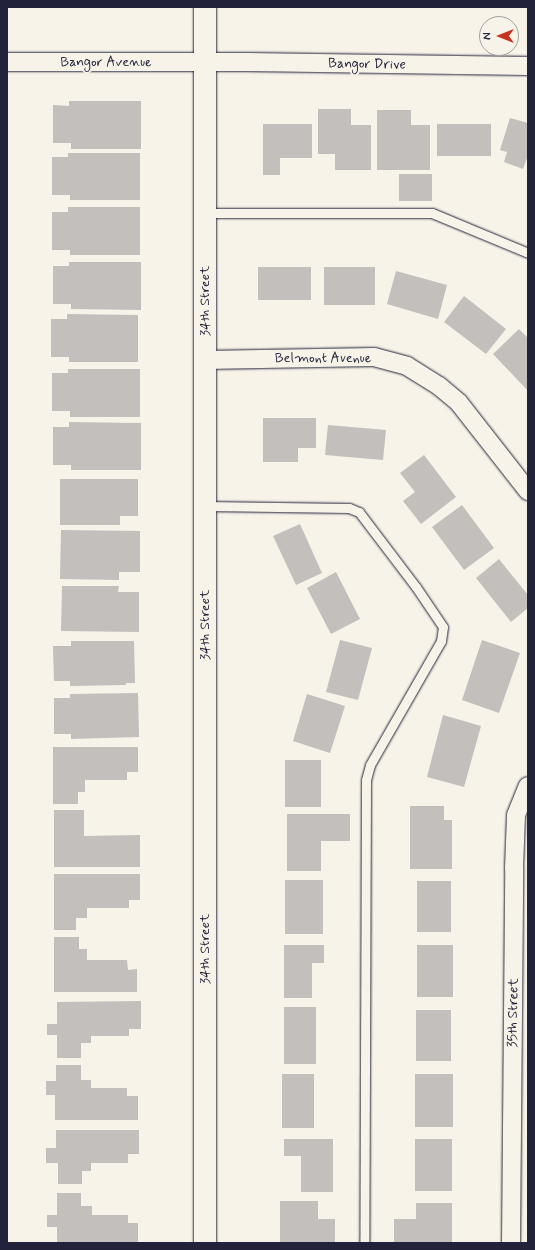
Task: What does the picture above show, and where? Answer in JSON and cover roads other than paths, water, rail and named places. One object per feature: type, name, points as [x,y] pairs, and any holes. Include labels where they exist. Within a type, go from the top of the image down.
[{"type":"main road","name":"34th Street","points":[[205,7],[205,1243]]},
{"type":"street","name":"Bangor Avenue","points":[[7,62],[205,62]]},
{"type":"street","name":"Bangor Drive","points":[[205,62],[528,66]]},
{"type":"street","name":"Belmont Avenue","points":[[205,360],[374,357],[407,366],[439,386],[459,403],[528,491]]},
{"type":"street","name":"35th Street","points":[[511,1243],[514,868],[516,815],[528,786]]},
{"type":"lane","points":[[205,213],[432,213],[528,253]]},
{"type":"lane","points":[[205,506],[349,508],[359,512],[416,587],[443,627],[442,641],[370,765],[366,780],[364,1243]]}]
